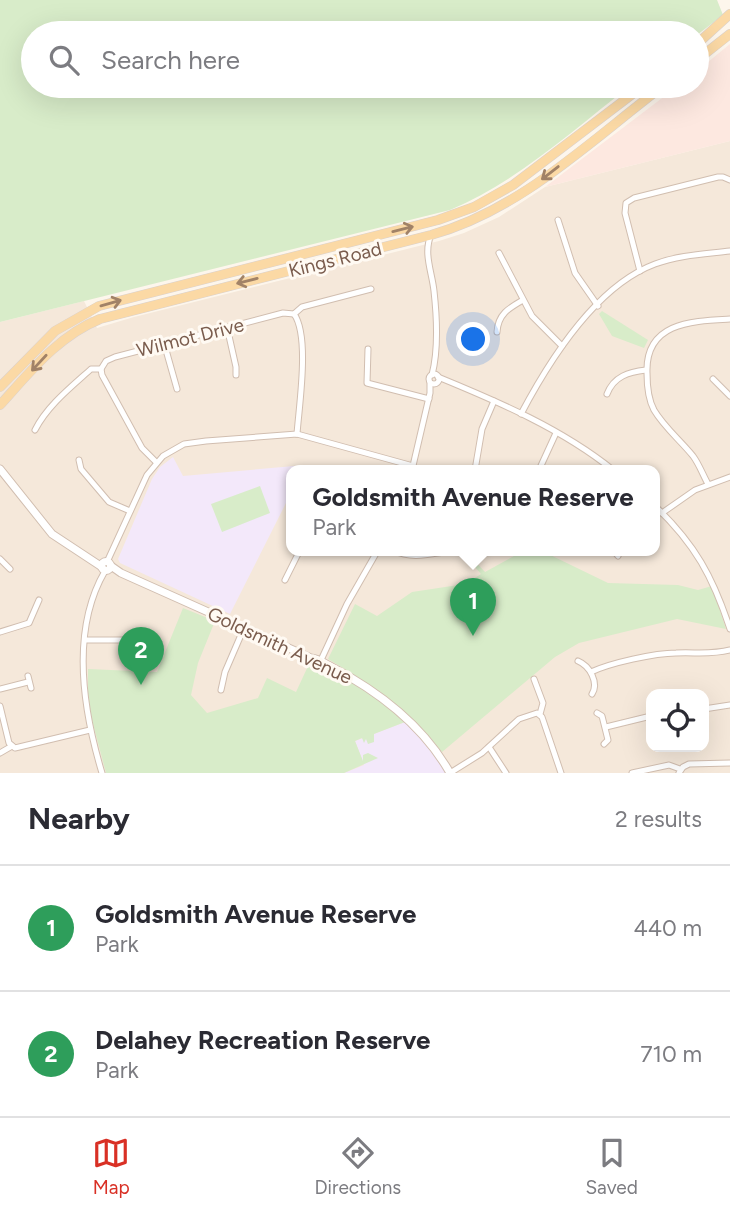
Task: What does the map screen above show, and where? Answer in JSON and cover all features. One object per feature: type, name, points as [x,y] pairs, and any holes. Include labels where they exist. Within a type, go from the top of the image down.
[{"type":"main road","points":[[709,34],[730,14]]},
{"type":"main road","points":[[709,36],[730,20]]},
{"type":"main road","points":[[709,51],[730,34]]},
{"type":"main road","name":"Kings Road","points":[[0,387],[55,331],[99,306],[438,220],[474,207],[525,176],[627,98]]},
{"type":"main road","name":"Kings Road","points":[[0,405],[56,345],[100,319],[417,239],[466,224],[513,200],[647,98]]},
{"type":"street","points":[[640,271],[625,213],[626,203],[634,198],[718,177],[730,179]]},
{"type":"street","points":[[558,220],[575,273],[597,306]]},
{"type":"street","points":[[413,465],[435,380],[436,313],[427,252],[431,235]]},
{"type":"street","points":[[417,239],[427,252]]},
{"type":"street","points":[[521,414],[537,382],[562,346],[618,285],[640,271],[669,259],[730,251]]},
{"type":"street","points":[[499,253],[539,326],[562,346]]},
{"type":"street","name":"Wilmot Drive","points":[[34,430],[40,418],[91,369],[101,369],[106,361],[115,357],[286,312],[294,314],[302,307],[371,289]]},
{"type":"street","points":[[498,332],[498,323],[503,313],[523,300]]},
{"type":"street","points":[[294,314],[303,341],[297,434]]},
{"type":"street","points":[[708,484],[693,456],[654,408],[648,393],[646,370],[652,346],[670,328],[684,323],[730,319]]},
{"type":"street","points":[[227,327],[236,375]]},
{"type":"street","points":[[164,343],[177,389]]},
{"type":"street","points":[[368,349],[366,380],[370,385],[430,396]]},
{"type":"street","points":[[101,369],[102,376],[139,443],[156,462]]},
{"type":"street","points":[[607,394],[622,375],[646,370]]},
{"type":"street","points":[[713,379],[730,396]]},
{"type":"street","points":[[435,380],[448,382],[521,414],[606,465]]},
{"type":"street","points":[[476,465],[482,429],[494,401]]},
{"type":"street","points":[[540,465],[556,433]]},
{"type":"street","points":[[102,773],[90,730],[85,697],[88,610],[130,511],[156,462],[172,450],[195,442],[297,434],[402,465]]},
{"type":"street","points":[[79,460],[81,469],[109,502],[130,511]]},
{"type":"street","name":"Goldsmith Avenue","points":[[1,471],[44,526],[63,543],[90,559],[311,658],[321,660],[360,682],[400,713],[424,737],[450,773]]},
{"type":"street","points":[[730,477],[684,496],[662,513],[689,542],[703,563],[715,586],[730,629]]},
{"type":"street","points":[[285,580],[297,556]]},
{"type":"street","points":[[321,660],[347,604],[375,556]]},
{"type":"street","points":[[408,556],[426,556]]},
{"type":"street","points":[[1,563],[10,569]]},
{"type":"street","points":[[0,632],[29,624],[41,599]]},
{"type":"street","points":[[221,690],[225,672],[244,628]]},
{"type":"street","points":[[85,640],[129,640],[138,643]]},
{"type":"street","points":[[591,672],[660,654],[707,655],[730,650]]},
{"type":"street","points":[[578,661],[591,672],[595,688],[592,694]]},
{"type":"street","points":[[534,679],[542,703],[540,714],[561,773]]},
{"type":"street","points":[[0,689],[29,682]]},
{"type":"street","points":[[709,708],[730,705]]},
{"type":"street","points":[[0,706],[12,746]]},
{"type":"street","points":[[450,773],[489,747],[519,719],[535,713],[540,714]]},
{"type":"street","points":[[597,713],[602,716],[606,727],[608,740],[604,744]]},
{"type":"street","points":[[606,727],[646,717]]},
{"type":"street","points":[[0,753],[12,746],[17,748],[90,730]]},
{"type":"street","points":[[489,747],[506,773]]},
{"type":"street","points":[[632,773],[672,765],[679,771],[689,764],[730,763]]},
{"type":"shaded area","points":[[730,44],[730,141],[545,187],[662,98],[709,98],[709,61]]},
{"type":"shaded area","points":[[730,141],[730,773],[0,773],[0,322],[84,301],[97,328],[464,233],[499,217],[545,187]]},
{"type":"shaded area","points":[[173,457],[183,476],[286,467],[286,503],[230,614],[120,563],[118,559],[152,479],[160,467]]},
{"type":"shaded area","points":[[405,722],[434,752],[447,773],[344,773],[364,765],[355,741]]},
{"type":"green space","points":[[0,0],[717,0],[723,15],[709,26],[709,21],[21,21],[21,98],[615,98],[521,170],[450,210],[0,322]]},
{"type":"green space","points":[[602,311],[648,340],[644,348],[612,336],[599,314]]},
{"type":"green space","points":[[260,486],[270,513],[222,532],[211,504]]},
{"type":"green space","points":[[470,556],[485,572],[514,556],[552,556],[608,583],[678,585],[698,590],[712,586],[726,629],[677,619],[579,643],[555,657],[442,752],[389,701],[328,659],[355,604],[377,616],[412,592],[465,584],[481,574],[466,557]]},
{"type":"green space","points":[[183,608],[215,621],[198,663],[191,695],[207,713],[258,698],[267,678],[296,692],[309,664],[360,686],[405,722],[374,734],[374,742],[368,744],[366,739],[364,743],[362,738],[355,741],[363,761],[363,755],[368,753],[378,758],[344,773],[106,773],[88,705],[88,669],[157,672]]},
{"type":"place","name":"Goldsmith Avenue Reserve","points":[[473,636]]},
{"type":"place","name":"Delahey Recreation Reserve","points":[[141,685]]}]
